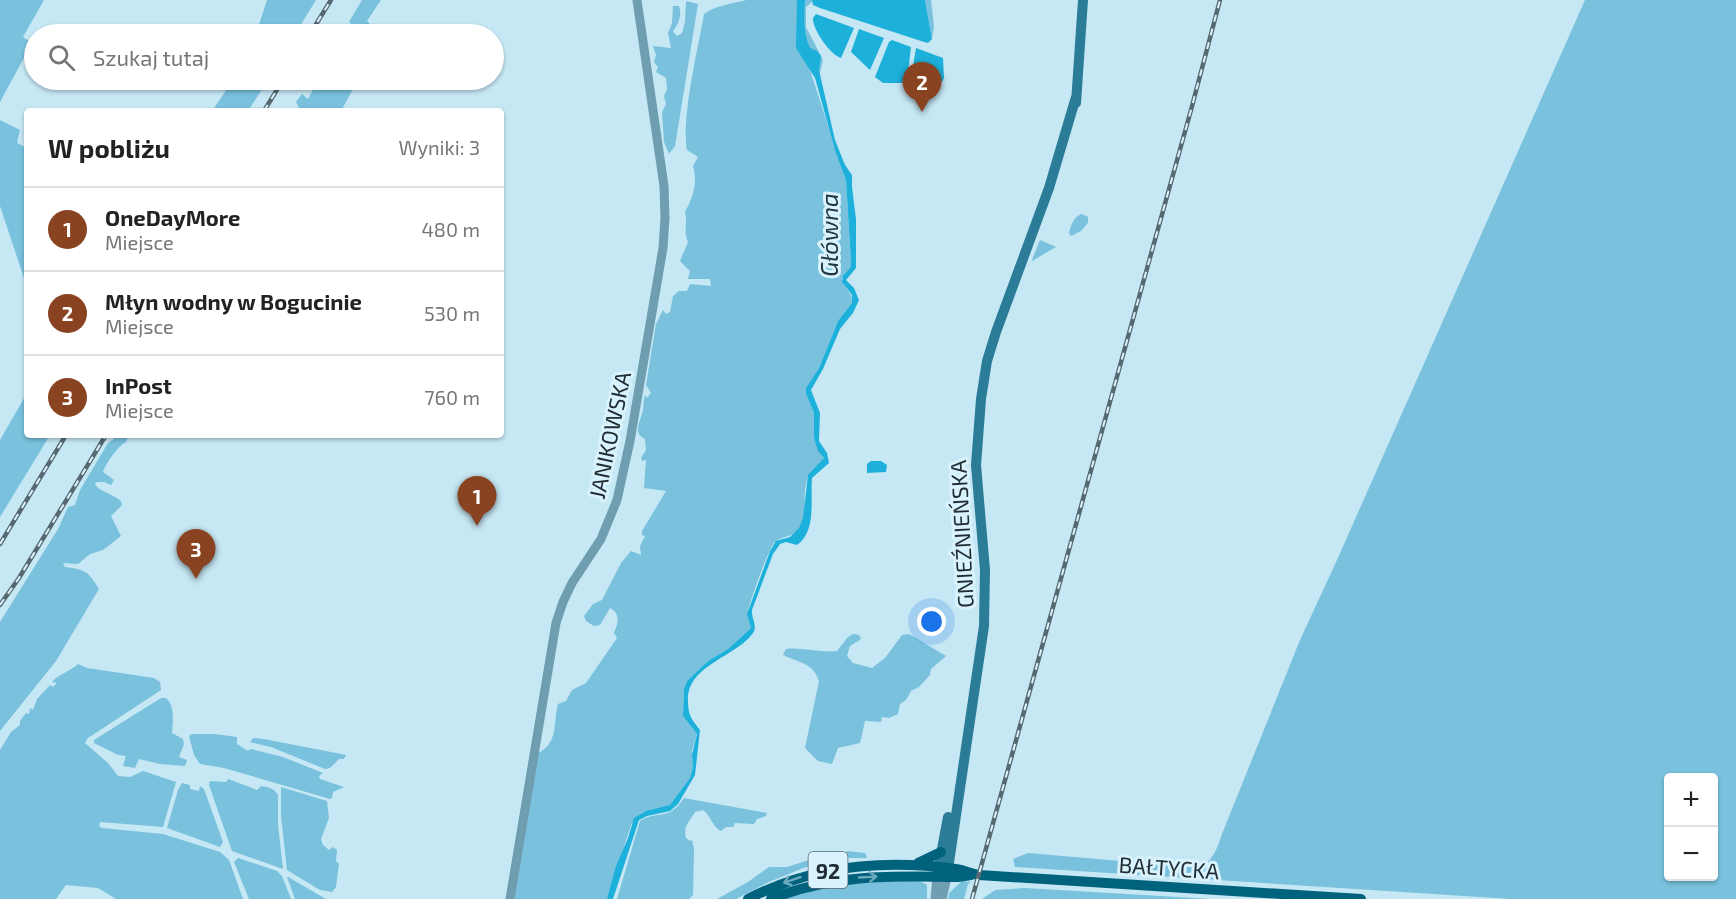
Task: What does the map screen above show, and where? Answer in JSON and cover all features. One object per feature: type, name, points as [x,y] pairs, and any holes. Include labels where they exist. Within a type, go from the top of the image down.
[{"type":"main road","name":"GNIEŹNIEŃSKA","points":[[943,872],[975,691],[985,609],[985,570],[976,465],[979,415],[986,376],[1060,178],[1073,129],[1080,64],[1083,0]]},
{"type":"main road","name":"GNIEŹNIEŃSKA","points":[[943,872],[941,852],[963,734],[975,691]]},
{"type":"main road","points":[[912,865],[924,862],[941,852]]},
{"type":"main road","name":"BAŁTYCKA","points":[[748,899],[779,884],[830,870],[874,865],[912,865],[943,872]]},
{"type":"main road","name":"BAŁTYCKA","points":[[771,899],[802,888],[847,879],[943,872],[1361,899]]},
{"type":"street","name":"JANIKOWSKA","points":[[510,899],[556,623],[572,583],[601,539],[617,500],[627,458],[663,248],[666,218],[664,186],[637,0]]},
{"type":"street","name":"GNIEŹNIEŃSKA","points":[[935,899],[943,872]]},
{"type":"street","name":"GNIEŹNIEŃSKA","points":[[942,899],[943,872]]},
{"type":"shaded area","points":[[0,0],[44,0],[30,24],[24,24],[24,58],[0,102]]},
{"type":"shaded area","points":[[267,0],[316,0],[301,24],[259,24]]},
{"type":"shaded area","points":[[362,0],[381,0],[367,21],[370,24],[349,22]]},
{"type":"shaded area","points":[[746,0],[812,0],[806,7],[806,27],[823,60],[820,73],[809,67],[846,180],[851,262],[850,268],[842,279],[852,303],[838,321],[819,368],[806,388],[806,394],[814,413],[814,438],[824,458],[807,479],[801,525],[795,532],[775,542],[772,546],[748,611],[751,628],[728,649],[708,661],[687,681],[684,689],[683,716],[697,734],[692,751],[693,767],[690,778],[670,805],[645,812],[631,825],[607,899],[514,899],[538,753],[545,749],[552,738],[558,704],[566,701],[572,690],[586,683],[617,638],[614,633],[617,616],[610,608],[600,625],[594,626],[586,621],[584,616],[593,604],[602,600],[621,563],[631,551],[641,555],[640,546],[645,536],[642,535],[642,531],[666,491],[644,488],[646,460],[642,461],[641,458],[646,450],[645,439],[638,431],[645,395],[647,398],[651,393],[646,385],[656,324],[663,310],[666,314],[670,312],[673,296],[679,291],[687,291],[690,284],[711,286],[710,279],[688,279],[690,271],[680,261],[688,242],[685,212],[694,190],[693,166],[698,157],[687,150],[686,120],[691,83],[704,14],[719,7]]},
{"type":"shaded area","points":[[797,0],[805,0],[806,36],[810,48],[821,56],[819,70],[835,140],[845,165],[852,175],[856,219],[856,268],[846,280],[854,288],[859,300],[853,313],[840,329],[823,369],[811,390],[820,413],[819,441],[827,453],[829,463],[812,478],[808,532],[797,545],[786,542],[780,544],[773,554],[752,610],[755,628],[753,633],[745,642],[703,670],[689,689],[689,710],[700,730],[695,775],[678,804],[670,811],[639,820],[613,899],[607,899],[616,866],[634,818],[646,811],[670,805],[690,778],[697,734],[683,716],[684,689],[687,681],[708,661],[728,649],[751,628],[747,614],[770,551],[776,541],[790,537],[799,528],[803,518],[808,475],[824,458],[818,451],[814,438],[814,413],[806,394],[806,388],[819,368],[838,321],[852,303],[852,295],[842,282],[851,262],[846,180],[815,78],[796,48]]},
{"type":"shaded area","points":[[812,0],[925,0],[932,39],[928,43],[924,42],[820,8],[813,5]]},
{"type":"shaded area","points":[[925,0],[931,0],[934,27],[932,39]]},
{"type":"shaded area","points":[[1585,0],[1736,0],[1736,899],[1511,899],[1015,867],[1013,859],[1028,853],[1201,868],[1217,849],[1300,640]]},
{"type":"shaded area","points":[[686,1],[698,4],[675,146],[669,154],[664,142],[662,112],[666,104],[664,96],[667,89],[666,78],[656,72],[658,67],[654,62],[656,55],[653,46],[671,48],[668,33],[672,23],[673,6],[679,6],[680,12],[673,31],[677,36],[682,33]]},
{"type":"shaded area","points":[[816,14],[854,28],[841,58],[827,47],[819,35],[813,18]]},
{"type":"shaded area","points":[[859,29],[884,38],[870,70],[851,52]]},
{"type":"shaded area","points":[[892,40],[911,47],[905,83],[883,83],[875,77],[889,42]]},
{"type":"shaded area","points":[[916,48],[943,58],[944,78],[942,82],[931,84],[929,89],[917,90],[910,84]]},
{"type":"shaded area","points":[[226,90],[262,90],[250,108],[214,108]]},
{"type":"shaded area","points":[[313,90],[353,90],[343,108],[299,108],[296,102],[302,94],[308,99]]},
{"type":"shaded area","points":[[0,120],[20,130],[17,143],[24,146],[24,278],[0,206]]},
{"type":"shaded area","points":[[1082,214],[1088,217],[1088,223],[1081,231],[1071,236],[1069,233],[1073,221]]},
{"type":"shaded area","points":[[1040,240],[1056,247],[1032,261],[1032,260]]},
{"type":"shaded area","points":[[24,398],[24,438],[48,438],[0,517],[0,440]]},
{"type":"shaded area","points":[[128,438],[113,455],[103,472],[114,480],[111,485],[96,482],[95,485],[121,501],[122,505],[111,516],[121,536],[103,550],[90,554],[78,564],[63,563],[65,567],[86,572],[99,589],[56,661],[0,731],[0,622],[58,529],[68,507],[75,505],[80,490],[108,443],[114,439]]},
{"type":"shaded area","points":[[871,461],[881,461],[887,465],[886,472],[867,473],[867,464]]},
{"type":"shaded area","points":[[853,634],[859,635],[861,639],[850,646],[847,656],[853,663],[872,668],[885,658],[902,635],[909,634],[946,656],[931,669],[930,675],[919,687],[911,691],[906,700],[900,704],[898,714],[889,718],[882,717],[881,722],[865,721],[860,743],[838,748],[832,764],[818,761],[805,748],[819,681],[809,667],[783,655],[786,649],[837,651]]},
{"type":"shaded area","points":[[78,664],[87,668],[154,678],[160,682],[161,690],[88,738],[85,743],[108,763],[118,776],[130,777],[143,771],[176,782],[163,827],[100,822],[99,826],[163,834],[220,852],[229,860],[243,899],[116,899],[98,888],[66,885],[56,899],[0,899],[0,750],[11,732],[20,725],[26,713],[29,714],[30,708],[33,710],[37,699],[50,685],[53,687],[57,683],[52,682]]},
{"type":"shaded area","points":[[161,698],[166,698],[171,705],[172,733],[183,739],[184,744],[179,757],[187,760],[185,766],[139,759],[135,768],[123,766],[126,756],[118,755],[94,743],[94,740]]},
{"type":"shaded area","points":[[192,734],[237,737],[237,744],[248,751],[251,749],[283,757],[323,773],[319,776],[320,779],[344,787],[333,792],[330,799],[224,768],[200,764],[194,755],[189,736]]},
{"type":"shaded area","points":[[253,738],[346,755],[344,759],[339,759],[330,768],[325,769],[271,747],[250,742]]},
{"type":"shaded area","points":[[228,779],[257,790],[261,786],[268,787],[278,795],[278,825],[283,869],[232,851],[209,785],[210,781],[226,782]]},
{"type":"shaded area","points":[[182,783],[190,785],[190,789],[199,791],[200,786],[204,789],[223,842],[220,847],[167,828]]},
{"type":"shaded area","points":[[281,787],[327,801],[329,818],[321,839],[323,845],[329,850],[333,847],[337,850],[336,861],[339,864],[336,887],[332,892],[320,890],[287,870],[281,816]]},
{"type":"shaded area","points":[[684,798],[767,813],[766,816],[757,819],[754,824],[735,823],[733,827],[726,827],[721,831],[703,810],[695,812],[685,830],[686,838],[692,840],[694,849],[693,895],[689,899],[617,899],[640,821],[668,813]]},
{"type":"shaded area","points":[[847,851],[865,853],[867,858],[848,858],[843,861],[806,867],[736,899],[717,899],[769,867],[787,867],[828,854],[846,854]]},
{"type":"shaded area","points":[[238,858],[277,871],[282,876],[291,899],[249,899],[234,862]]},
{"type":"shaded area","points":[[288,877],[326,899],[295,899]]},
{"type":"shaded area","points":[[920,881],[927,885],[927,899],[781,899],[841,883]]},
{"type":"shaded area","points":[[962,881],[971,882],[968,884],[964,899],[948,899],[949,893]]},
{"type":"shaded area","points":[[1025,888],[1211,899],[982,899],[995,890]]},
{"type":"railway","points":[[316,24],[331,0]]},
{"type":"railway","points":[[972,899],[1220,0]]},
{"type":"railway","points":[[266,108],[277,90]]},
{"type":"railway","points":[[0,544],[64,438]]},
{"type":"railway","points":[[0,605],[19,578],[104,438]]},
{"type":"place","name":"Młyn wodny w Bogucinie","points":[[922,112]]},
{"type":"place","name":"OneDayMore","points":[[477,526]]},
{"type":"place","name":"InPost","points":[[196,579]]},
{"type":"water label","name":"Główna","points":[[828,235]]}]
